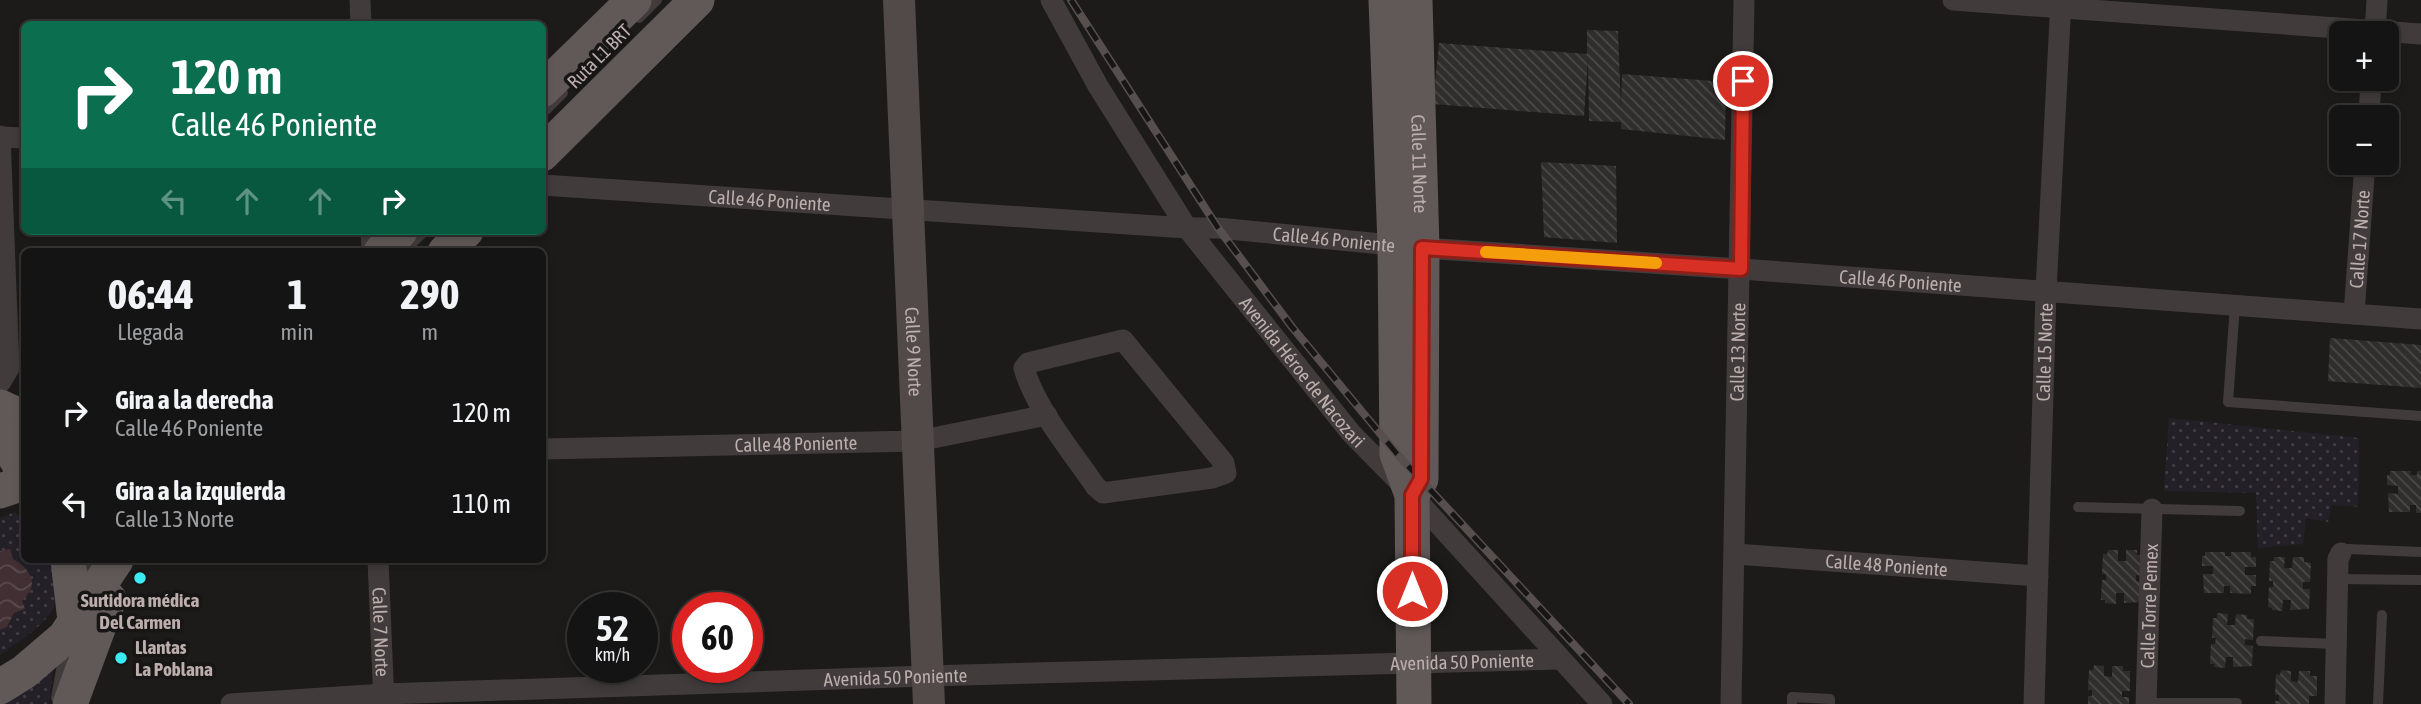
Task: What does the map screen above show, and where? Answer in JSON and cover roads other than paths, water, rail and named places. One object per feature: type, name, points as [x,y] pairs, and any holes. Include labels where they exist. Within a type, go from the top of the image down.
[{"type":"main road","points":[[546,150],[697,0]]},
{"type":"main road","name":"Calle 9 Norte","points":[[898,0],[928,690]]},
{"type":"main road","name":"Calle 11 Norte","points":[[1386,0],[1409,247],[1421,479],[1412,495],[1414,704]]},
{"type":"main road","name":"Calle 11 Norte","points":[[1409,247],[1415,0]]},
{"type":"main road","points":[[557,88],[631,14]]},
{"type":"main road","points":[[385,248],[396,235]]},
{"type":"main road","points":[[450,248],[462,235]]},
{"type":"main road","points":[[0,407],[21,417]]},
{"type":"main road","points":[[0,687],[24,672],[68,605],[106,573],[114,563]]},
{"type":"main road","points":[[69,704],[100,618],[126,563]]},
{"type":"main road","points":[[68,605],[69,704]]},
{"type":"street","points":[[360,0],[361,21]]},
{"type":"street","name":"Avenida Héroe de Nacozari","points":[[1051,0],[1098,86],[1187,228],[1351,433],[1412,495],[1602,704]]},
{"type":"street","name":"Calle 13 Norte","points":[[1731,704],[1744,0]]},
{"type":"street","points":[[1953,0],[2060,5],[2329,28]]},
{"type":"street","points":[[2376,21],[2377,0]]},
{"type":"street","name":"Calle 15 Norte","points":[[2034,704],[2046,291],[2060,5]]},
{"type":"street","points":[[2399,33],[2421,34]]},
{"type":"street","points":[[0,383],[9,368],[0,136],[21,138]]},
{"type":"street","name":"Calle 17 Norte","points":[[2354,314],[2364,175]]},
{"type":"street","name":"Calle 46 Poniente","points":[[546,185],[1218,228],[1409,247],[2421,319]]},
{"type":"street","points":[[1123,340],[1224,463],[1226,473],[1212,478],[1103,493],[1096,487],[1047,415],[1027,378],[1024,368],[1028,363],[1123,340]]},
{"type":"street","name":"Calle 48 Poniente","points":[[546,449],[918,441],[1047,415]]},
{"type":"street","name":"Calle Torre Pemex","points":[[2146,704],[2152,509]]},
{"type":"street","points":[[2335,704],[2341,553]]},
{"type":"street","name":"Calle 48 Poniente","points":[[1735,554],[2038,576]]},
{"type":"street","name":"Calle 7 Norte","points":[[378,563],[384,699]]},
{"type":"street","name":"Avenida 50 Poniente","points":[[231,704],[928,690],[1412,664],[1560,659]]},
{"type":"lane","name":"Ruta L1 BRT","points":[[631,14],[657,0]]},
{"type":"lane","name":"Ruta L1 BRT","points":[[621,58],[680,0]]},
{"type":"lane","name":"Ruta L1 BRT","points":[[546,107],[557,88]]},
{"type":"lane","points":[[407,248],[421,235]]},
{"type":"lane","points":[[2235,305],[2228,402],[2421,416]]},
{"type":"lane","points":[[2078,507],[2240,512]]},
{"type":"lane","points":[[2341,553],[2348,549],[2421,552]]},
{"type":"lane","points":[[54,704],[65,653],[68,605],[63,573],[58,563]]},
{"type":"lane","points":[[68,605],[92,563]]},
{"type":"lane","points":[[2339,579],[2421,580]]},
{"type":"lane","points":[[2378,704],[2382,615]]},
{"type":"lane","points":[[2261,641],[2337,644]]},
{"type":"lane","points":[[1792,704],[1792,697],[1830,699],[1830,704]]},
{"type":"lane","points":[[2146,704],[2237,703]]},
{"type":"water","points":[[10,549],[13,559],[28,572],[32,583],[28,595],[22,600],[25,609],[14,613],[7,627],[0,630],[0,551]]},
{"type":"railway","points":[[1071,0],[1218,228],[1292,327],[1397,454],[1629,704]]},
{"type":"place","name":"Surtidora médica Del Carmen","points":[[140,578]]},
{"type":"place","name":"Llantas La Poblana","points":[[121,658]]}]
